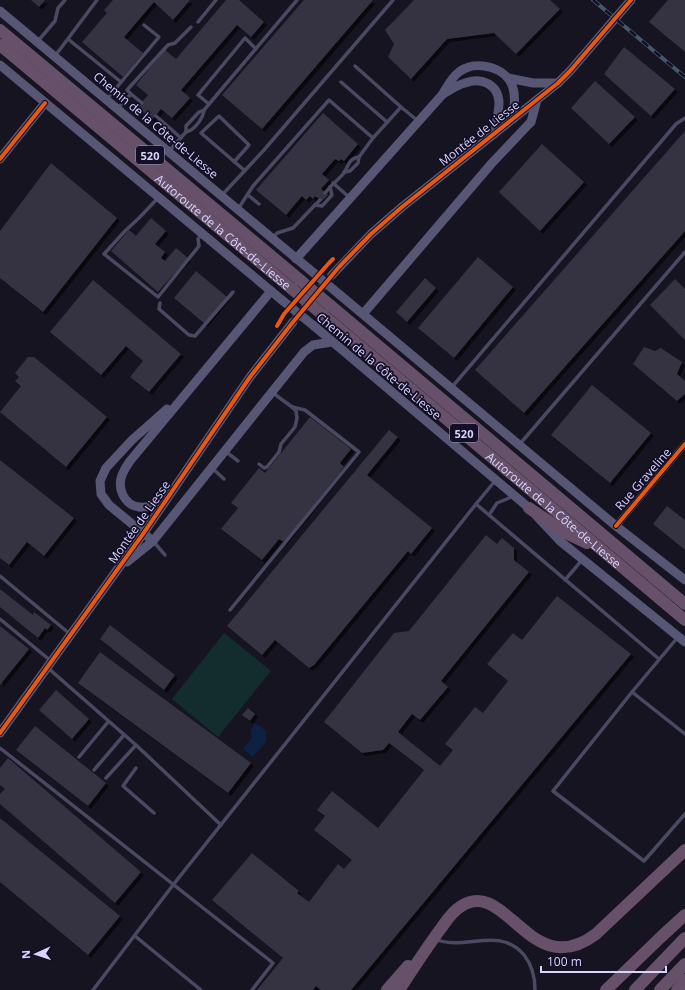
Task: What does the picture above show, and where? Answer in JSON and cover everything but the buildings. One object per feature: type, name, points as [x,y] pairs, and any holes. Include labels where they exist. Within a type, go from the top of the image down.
[{"type":"highway","name":"Autoroute de la Côte-de-Liesse","points":[[0,30],[327,311],[685,604]]},
{"type":"highway","name":"Autoroute de la Côte-de-Liesse","points":[[0,45],[296,285]]},
{"type":"highway","name":"Autoroute de la Côte-de-Liesse","points":[[327,311],[604,552],[685,620]]},
{"type":"highway","points":[[529,508],[566,533],[604,552]]},
{"type":"highway","points":[[653,577],[685,596]]},
{"type":"highway","points":[[387,990],[434,938],[457,909],[467,903],[480,902],[493,905],[548,946],[562,948],[576,945],[590,939],[685,850]]},
{"type":"highway","points":[[606,990],[685,916]]},
{"type":"highway","points":[[400,990],[434,938]]},
{"type":"highway","points":[[635,990],[685,938]]},
{"type":"highway","points":[[660,990],[685,964]]},
{"type":"highway","points":[[677,990],[685,980]]},
{"type":"street","name":"Montée de Liesse","points":[[332,275],[381,225],[558,83],[631,0]]},
{"type":"street","name":"Chemin de la Côte-de-Liesse","points":[[0,11],[616,526],[685,580]]},
{"type":"street","name":"Chemin de la Côte-de-Liesse","points":[[0,65],[314,326],[529,508],[560,541],[682,640]]},
{"type":"street","points":[[296,258],[442,95],[455,76],[462,70],[470,67],[483,66],[500,71],[508,78],[514,94],[513,119]]},
{"type":"street","points":[[508,78],[531,82],[558,83]]},
{"type":"street","points":[[442,95],[459,85],[469,82],[480,81],[489,84],[496,91],[499,99],[495,133]]},
{"type":"street","points":[[363,314],[492,163],[531,122],[537,100]]},
{"type":"street","points":[[0,159],[45,103]]},
{"type":"street","points":[[164,503],[144,507],[133,505],[127,501],[123,496],[120,480],[124,470],[187,391],[219,355],[271,291]]},
{"type":"street","name":"Montée de Liesse","points":[[0,733],[144,534],[246,382],[293,322]]},
{"type":"street","points":[[120,567],[153,541],[308,347],[316,344],[332,342]]},
{"type":"street","points":[[153,541],[106,501],[101,491],[100,481],[106,468],[132,440],[187,391]]},
{"type":"street","name":"Rue Graveline","points":[[616,526],[685,444]]},
{"type":"lane","points":[[38,42],[55,21],[58,8],[65,0]]},
{"type":"lane","points":[[55,56],[97,0]]},
{"type":"lane","points":[[198,22],[216,0]]},
{"type":"lane","points":[[186,132],[186,126],[199,112],[204,110],[297,0]]},
{"type":"lane","points":[[222,196],[244,170],[264,150],[393,0]]},
{"type":"lane","points":[[106,100],[159,37],[144,25]]},
{"type":"lane","points":[[142,103],[127,90],[168,45],[175,43],[191,27]]},
{"type":"lane","points":[[209,104],[198,95],[245,38],[256,49]]},
{"type":"lane","points":[[68,39],[121,82]]},
{"type":"lane","points":[[134,66],[142,73]]},
{"type":"lane","points":[[355,66],[418,121]]},
{"type":"lane","points":[[341,82],[387,122]]},
{"type":"lane","points":[[116,109],[131,94]]},
{"type":"lane","points":[[238,209],[253,186],[329,100],[373,138]]},
{"type":"lane","points":[[344,172],[350,171],[358,163],[359,156],[401,107]]},
{"type":"lane","points":[[169,152],[186,132],[190,131],[204,115],[204,110]]},
{"type":"lane","points":[[156,116],[181,138]]},
{"type":"lane","points":[[234,162],[249,145],[219,116],[201,133],[234,162],[244,170]]},
{"type":"lane","points":[[451,388],[676,124],[685,118]]},
{"type":"lane","points":[[325,193],[344,172],[353,158],[359,156]]},
{"type":"lane","points":[[333,183],[350,198]]},
{"type":"lane","points":[[315,205],[322,206],[332,195],[330,187]]},
{"type":"lane","points":[[248,195],[259,204]]},
{"type":"lane","points":[[159,197],[124,231],[104,254],[158,297],[199,246],[198,239],[202,234]]},
{"type":"lane","points":[[272,238],[277,233],[293,228],[320,200]]},
{"type":"lane","points":[[519,445],[685,252]]},
{"type":"lane","points":[[160,303],[159,309],[189,335],[195,336],[233,292]]},
{"type":"lane","points":[[259,464],[264,468],[267,467],[279,452],[281,444],[295,426],[297,418],[296,411],[272,392]]},
{"type":"lane","points":[[230,610],[359,452],[305,410],[292,407]]},
{"type":"lane","points":[[225,451],[238,461]]},
{"type":"lane","points":[[212,468],[224,479]]},
{"type":"lane","points":[[93,990],[173,885],[496,480]]},
{"type":"lane","points":[[489,515],[497,503],[514,496]]},
{"type":"lane","points":[[476,504],[659,659]]},
{"type":"lane","points":[[153,541],[164,555]]},
{"type":"lane","points":[[565,580],[583,560]]},
{"type":"lane","points":[[0,576],[71,635]]},
{"type":"lane","points":[[0,619],[50,665],[108,722],[136,745],[221,825]]},
{"type":"lane","points":[[682,640],[659,659],[553,791],[644,861],[685,814]]},
{"type":"lane","points":[[632,692],[685,734]]},
{"type":"lane","points":[[79,757],[108,722]]},
{"type":"lane","points":[[94,770],[124,735]]},
{"type":"lane","points":[[106,778],[136,745]]},
{"type":"lane","points":[[0,748],[273,963],[252,990]]},
{"type":"lane","points":[[136,768],[123,786],[154,813]]},
{"type":"lane","points":[[135,936],[201,990]]},
{"type":"lane","points":[[434,938],[444,942],[499,940],[511,944],[525,956],[531,967],[535,990]]},
{"type":"green space","points":[[224,633],[271,671],[218,737],[172,699]]},
{"type":"water","points":[[255,723],[266,731],[266,742],[253,757],[243,749],[252,738],[251,729]]},
{"type":"tunnel","points":[[295,319],[332,275]]},
{"type":"railway","points":[[593,0],[685,77]]},
{"type":"cycle path","points":[[0,733],[143,534],[250,377],[339,267],[371,234],[402,207],[558,83],[631,0]]},
{"type":"cycle path","points":[[0,159],[45,103]]},
{"type":"cycle path","points":[[277,326],[284,314],[333,259]]},
{"type":"cycle path","points":[[616,526],[685,444]]}]
